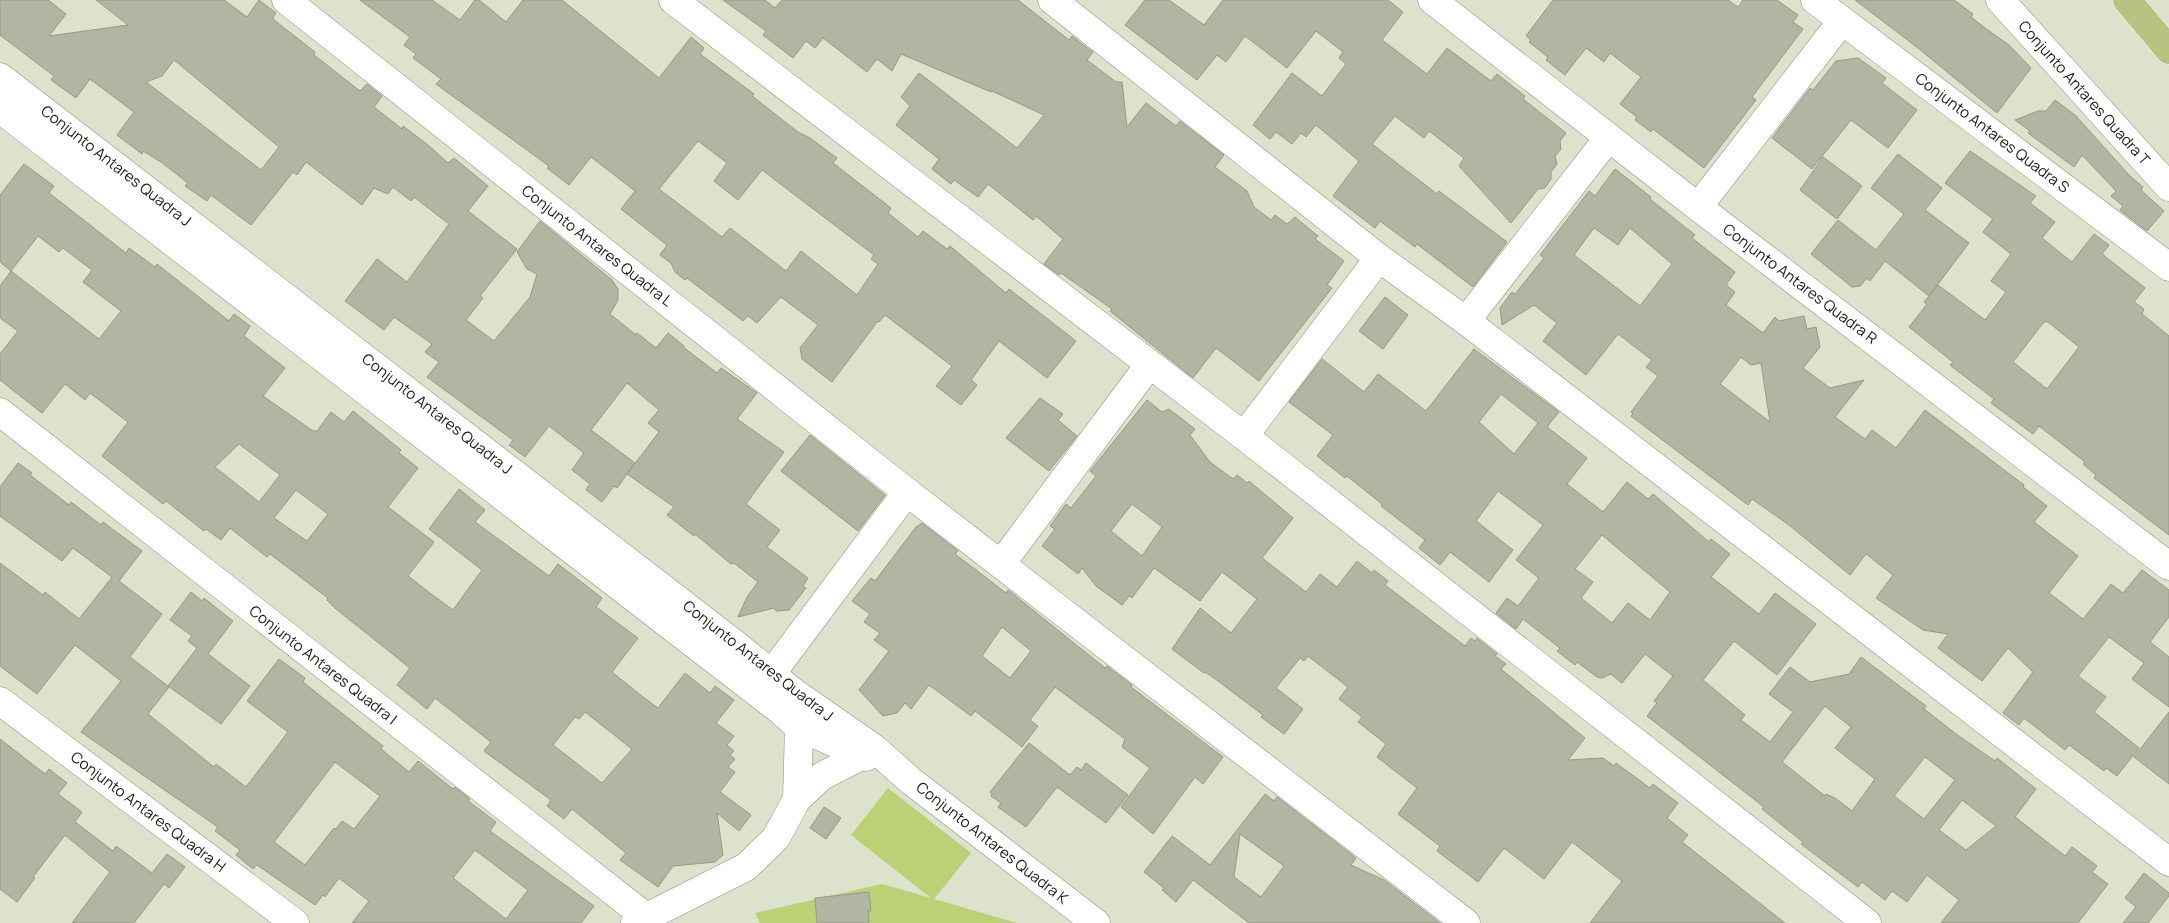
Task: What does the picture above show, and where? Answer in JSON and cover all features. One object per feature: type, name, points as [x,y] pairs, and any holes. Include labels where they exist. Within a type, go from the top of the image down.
[{"type":"main road","points":[[2126,0],[2169,50]]},
{"type":"street","name":"Conjunto Antares Quadra L","points":[[286,0],[908,492],[1466,923]]},
{"type":"street","points":[[672,0],[1244,436],[1867,923]]},
{"type":"street","points":[[1052,0],[1379,258],[1466,321],[2169,862]]},
{"type":"street","name":"Conjunto Antares Quadra R","points":[[1432,0],[1698,207],[2169,566]]},
{"type":"street","name":"Conjunto Antares Quadra S","points":[[1815,0],[2169,267]]},
{"type":"street","name":"Conjunto Antares Quadra T","points":[[2000,0],[2169,187]]},
{"type":"street","points":[[1698,207],[1842,21]]},
{"type":"street","name":"Conjunto Antares Quadra J","points":[[0,77],[326,344],[764,684],[799,728],[870,753]]},
{"type":"street","name":"Conjunto Antares Quadra J","points":[[0,110],[326,344]]},
{"type":"street","points":[[1466,321],[1609,137]]},
{"type":"street","points":[[1244,436],[1379,258]]},
{"type":"street","points":[[1001,564],[1149,365]]},
{"type":"street","name":"Conjunto Antares Quadra I","points":[[0,412],[641,920]]},
{"type":"street","points":[[764,684],[908,492]]},
{"type":"street","name":"Conjunto Antares Quadra J","points":[[764,684],[806,701],[870,753]]},
{"type":"street","name":"Conjunto Antares Quadra H","points":[[0,701],[295,923]]},
{"type":"street","points":[[798,799],[799,728],[806,701]]},
{"type":"street","points":[[641,920],[746,867],[776,838],[798,799],[822,776],[870,753]]},
{"type":"street","name":"Conjunto Antares Quadra K","points":[[870,753],[911,781],[1096,923]]},
{"type":"green space","points":[[888,788],[971,853],[934,899],[1017,923],[760,923],[755,913],[882,884],[931,898],[851,835]]},
{"type":"building","points":[[0,0],[48,0],[66,14],[49,36],[128,25],[96,0],[224,0],[247,17],[259,0],[276,13],[273,17],[274,20],[315,52],[314,55],[360,91],[367,84],[382,96],[374,107],[402,129],[403,126],[448,163],[454,158],[488,186],[468,211],[517,249],[480,296],[483,298],[466,320],[494,341],[530,297],[537,274],[527,269],[517,252],[540,221],[612,280],[618,289],[618,300],[610,314],[636,335],[637,333],[656,348],[668,333],[717,373],[721,368],[757,393],[737,419],[784,452],[746,504],[780,530],[767,547],[808,578],[803,586],[806,588],[789,610],[776,611],[774,608],[738,617],[747,597],[758,582],[734,563],[731,564],[695,534],[694,536],[667,515],[674,507],[627,474],[617,488],[614,486],[602,502],[586,490],[590,484],[572,470],[584,453],[549,426],[525,457],[509,445],[513,440],[427,377],[439,362],[425,352],[432,344],[394,317],[384,330],[345,301],[377,259],[407,282],[449,224],[414,197],[411,201],[393,187],[388,194],[374,188],[362,205],[306,162],[297,175],[293,172],[251,225],[211,195],[207,201],[185,186],[188,183],[161,162],[143,151],[142,154],[117,135],[134,112],[90,79],[76,98],[51,80],[54,76],[0,35]],"holes":[[[174,60],[279,147],[261,170],[146,82],[162,76]],[[627,383],[659,410],[648,423],[659,432],[635,463],[591,430]]]},
{"type":"building","points":[[360,0],[432,0],[460,20],[475,0],[479,0],[506,22],[523,0],[562,0],[659,78],[691,37],[704,48],[700,54],[754,94],[752,96],[798,132],[810,138],[837,158],[833,163],[891,208],[888,213],[918,237],[923,231],[947,249],[950,246],[1006,293],[1009,289],[1076,341],[1047,378],[999,341],[971,380],[977,385],[961,405],[936,386],[952,366],[885,315],[878,321],[832,382],[802,359],[800,348],[818,325],[781,297],[757,323],[748,316],[743,321],[687,278],[685,280],[675,272],[671,263],[660,255],[667,245],[621,209],[635,191],[591,157],[569,185],[547,168],[549,166],[436,84],[441,79],[413,58],[416,54],[404,45],[410,37]],"holes":[[[698,141],[727,163],[714,181],[738,200],[762,170],[874,255],[871,259],[878,264],[857,295],[801,251],[786,271],[730,228],[722,237],[659,189]]]},
{"type":"building","points":[[723,0],[765,0],[775,8],[782,0],[1018,0],[1069,40],[1072,36],[1093,52],[1087,60],[1116,82],[1122,82],[1127,127],[1146,103],[1176,126],[1180,121],[1224,155],[1215,167],[1247,191],[1254,207],[1271,220],[1275,215],[1287,224],[1295,217],[1318,236],[1315,239],[1344,261],[1327,285],[1332,288],[1259,381],[1216,348],[1193,378],[1110,311],[1112,309],[1061,273],[1059,275],[1044,264],[1063,239],[1036,216],[1033,220],[988,184],[978,197],[954,180],[951,184],[932,169],[939,159],[896,125],[910,106],[901,97],[919,73],[1017,148],[1044,115],[992,91],[901,54],[892,71],[877,59],[867,72],[823,38],[815,48],[806,41],[793,58],[763,35],[766,31]]},
{"type":"building","points":[[1145,0],[1169,0],[1204,25],[1223,0],[1388,0],[1403,12],[1382,40],[1427,74],[1447,48],[1491,81],[1497,74],[1525,96],[1523,99],[1566,133],[1560,141],[1561,149],[1555,156],[1557,164],[1551,172],[1551,179],[1545,188],[1538,189],[1511,223],[1459,166],[1464,158],[1429,131],[1424,138],[1395,116],[1372,144],[1437,194],[1439,191],[1507,242],[1473,287],[1417,244],[1415,247],[1380,221],[1375,228],[1333,196],[1359,161],[1316,125],[1306,137],[1301,133],[1292,144],[1276,132],[1270,139],[1253,125],[1292,73],[1322,96],[1346,64],[1339,58],[1343,52],[1316,31],[1287,68],[1245,36],[1226,62],[1217,55],[1197,80],[1125,25]]},
{"type":"building","points":[[1553,0],[1728,0],[1738,7],[1743,0],[1777,0],[1798,15],[1793,22],[1803,29],[1752,97],[1756,100],[1704,168],[1653,129],[1651,132],[1635,120],[1637,117],[1620,104],[1641,77],[1610,53],[1604,62],[1586,48],[1565,75],[1546,60],[1548,57],[1529,42],[1531,40],[1526,36]]},
{"type":"building","points":[[1855,0],[1954,0],[1973,14],[1971,17],[2009,45],[2031,68],[1997,113],[1918,48]]},
{"type":"building","points":[[1858,58],[1886,78],[1882,83],[1917,110],[1888,148],[1851,120],[1812,169],[1772,138],[1810,88],[1813,90],[1836,61]]},
{"type":"building","points":[[2055,100],[2075,115],[2130,176],[2143,187],[2141,190],[2164,211],[2147,231],[2120,210],[2123,206],[2111,196],[2116,191],[2082,155],[2074,167],[2028,133],[2030,131],[2015,120],[2038,111],[2046,111]]},
{"type":"building","points":[[1970,151],[2036,196],[2030,203],[2055,222],[2042,238],[2072,262],[2094,234],[2109,245],[2102,254],[2145,288],[2134,302],[2144,309],[2142,314],[2169,336],[2169,535],[2094,478],[2096,475],[2083,464],[2085,462],[2039,426],[2033,434],[1991,403],[1994,399],[1950,365],[1953,362],[1909,327],[1927,304],[1924,302],[1938,285],[1985,320],[2006,292],[1991,281],[2011,254],[1983,232],[1993,219],[1945,183]],"holes":[[[2044,322],[2048,322],[2079,347],[2047,389],[2013,362]]]},
{"type":"building","points":[[1898,154],[1942,188],[1925,210],[1969,243],[1929,296],[1885,261],[1870,281],[1867,278],[1860,286],[1852,287],[1811,254],[1838,220],[1876,250],[1904,214],[1871,188]]},
{"type":"building","points":[[1823,157],[1862,186],[1837,219],[1800,190]]},
{"type":"building","points":[[24,164],[54,186],[49,193],[126,253],[129,248],[155,267],[157,264],[229,321],[234,314],[250,326],[244,336],[285,368],[263,396],[313,431],[317,431],[331,412],[344,422],[353,411],[401,450],[399,453],[418,468],[388,507],[434,542],[408,576],[430,593],[453,610],[482,570],[429,529],[459,489],[485,510],[475,522],[549,576],[558,564],[602,598],[596,607],[638,638],[612,672],[643,697],[658,708],[685,673],[710,693],[715,686],[734,700],[716,723],[734,736],[727,745],[734,751],[730,755],[735,759],[728,767],[735,772],[720,792],[751,815],[739,831],[717,813],[723,855],[715,862],[673,866],[658,887],[620,860],[626,853],[572,809],[564,819],[547,806],[551,800],[484,751],[491,742],[435,698],[427,709],[397,685],[410,668],[336,609],[327,600],[328,598],[270,554],[267,557],[230,528],[221,540],[206,529],[204,531],[166,501],[163,504],[102,456],[128,422],[90,393],[85,400],[65,384],[42,413],[0,380],[0,354],[18,331],[0,318],[0,286],[11,271],[0,262],[0,195]],"holes":[[[38,236],[59,252],[63,248],[92,270],[83,282],[121,311],[99,339],[11,271]],[[239,444],[280,475],[259,502],[215,467]],[[296,490],[328,514],[307,541],[274,518]],[[585,712],[632,749],[602,783],[553,745],[575,717],[579,719]]]},
{"type":"building","points":[[1615,169],[1651,197],[1650,199],[1695,235],[1692,238],[1735,272],[1726,285],[1735,292],[1726,305],[1763,333],[1775,317],[1779,321],[1804,316],[1807,329],[1816,327],[1820,347],[1803,368],[1830,388],[1864,380],[1835,417],[1865,439],[1872,430],[1896,448],[1925,410],[2024,485],[2023,487],[2047,506],[2034,522],[2078,556],[2049,593],[2083,619],[2111,584],[2123,593],[2142,570],[2169,590],[2169,617],[2150,642],[2169,657],[2169,707],[2132,679],[2144,663],[2109,637],[2078,676],[2106,697],[2094,712],[2139,748],[2117,776],[2106,768],[2104,771],[2069,745],[2065,750],[2024,718],[2019,725],[2003,713],[2033,672],[2008,648],[1982,681],[1938,648],[1948,634],[1923,630],[1876,598],[1893,575],[1866,554],[1850,575],[1789,525],[1752,499],[1748,505],[1631,416],[1633,413],[1631,412],[1658,376],[1646,367],[1652,360],[1618,334],[1586,375],[1543,341],[1557,323],[1534,305],[1502,325],[1500,308],[1512,292],[1515,294],[1544,258],[1540,255],[1589,191],[1595,196]],"holes":[[[1594,228],[1618,245],[1630,228],[1672,264],[1640,306],[1574,255]],[[1741,357],[1751,365],[1761,363],[1770,422],[1720,384]]]},
{"type":"building","points":[[1385,297],[1408,315],[1383,349],[1359,331]]},
{"type":"building","points":[[1474,349],[1559,412],[1547,427],[1587,458],[1567,484],[1603,512],[1627,482],[1648,499],[1653,494],[1709,542],[1711,539],[1730,554],[1711,577],[1759,614],[1775,593],[1816,624],[1777,675],[1734,641],[1703,680],[1745,715],[1741,720],[1770,742],[1793,712],[1769,694],[1790,667],[1810,682],[1849,674],[1861,657],[1926,706],[1924,709],[1956,734],[1995,761],[1997,758],[2036,789],[2015,817],[2065,856],[2072,847],[2097,866],[2092,872],[2108,884],[2078,923],[1941,923],[1959,900],[1927,875],[1907,902],[1892,891],[1885,900],[1862,882],[1858,887],[1801,844],[1803,842],[1762,809],[1764,807],[1647,716],[1657,703],[1654,701],[1673,676],[1645,654],[1622,683],[1611,674],[1602,678],[1597,677],[1577,662],[1575,665],[1557,651],[1560,648],[1523,619],[1516,629],[1496,613],[1507,598],[1518,606],[1539,578],[1516,560],[1543,525],[1498,491],[1476,521],[1513,550],[1489,582],[1450,552],[1440,565],[1419,548],[1425,540],[1381,506],[1382,504],[1347,476],[1345,478],[1317,456],[1333,435],[1289,402],[1322,359],[1364,392],[1378,374],[1426,411]],"holes":[[[1501,394],[1538,423],[1514,454],[1479,422]],[[1602,535],[1670,592],[1650,620],[1628,603],[1612,623],[1581,598],[1593,582],[1575,569]],[[1825,706],[1851,727],[1835,748],[1875,779],[1852,811],[1835,798],[1826,794],[1825,796],[1782,762]],[[1925,757],[1955,780],[1924,819],[1894,796]],[[1962,800],[1996,826],[1966,850],[1939,830]]]},
{"type":"building","points":[[1040,398],[1063,414],[1058,420],[1077,436],[1049,471],[1006,438]]},
{"type":"building","points":[[1147,400],[1162,412],[1169,409],[1195,429],[1190,435],[1210,462],[1233,479],[1237,475],[1247,483],[1249,481],[1293,518],[1262,558],[1306,592],[1320,574],[1337,587],[1357,561],[1372,573],[1374,570],[1388,581],[1385,585],[1465,646],[1471,638],[1475,641],[1477,638],[1506,664],[1501,669],[1585,738],[1568,760],[1603,758],[1614,766],[1616,763],[1650,788],[1653,784],[1678,803],[1667,818],[1688,835],[1682,842],[1785,923],[1590,923],[1622,881],[1572,842],[1544,879],[1504,848],[1478,882],[1437,851],[1440,846],[1398,814],[1417,788],[1377,757],[1386,744],[1358,722],[1362,717],[1339,699],[1348,687],[1308,656],[1304,661],[1300,658],[1276,688],[1303,709],[1284,734],[1261,717],[1263,715],[1172,649],[1200,608],[1231,633],[1257,599],[1222,572],[1200,601],[1154,568],[1132,598],[1129,596],[1122,605],[1096,586],[1082,568],[1078,574],[1042,546],[1055,529],[1050,526],[1066,504],[1071,508],[1096,476],[1090,471]],"holes":[[[1132,504],[1162,527],[1142,556],[1111,531]]]},
{"type":"building","points":[[810,435],[885,495],[858,531],[781,471]]},
{"type":"building","points":[[18,463],[32,473],[30,475],[69,505],[71,502],[101,525],[103,522],[142,551],[119,581],[162,614],[130,657],[169,687],[148,714],[214,767],[216,764],[246,787],[288,732],[247,701],[279,659],[305,678],[303,682],[383,746],[381,749],[409,772],[418,761],[453,789],[455,787],[470,799],[468,801],[496,822],[490,831],[594,906],[581,923],[352,923],[369,901],[339,878],[325,897],[323,895],[315,905],[257,865],[253,869],[236,855],[240,850],[215,831],[218,827],[81,732],[121,681],[75,645],[37,694],[0,666],[0,563],[43,595],[45,592],[79,619],[112,577],[73,548],[62,561],[0,516],[0,487]],"holes":[[[335,762],[380,796],[354,829],[342,821],[336,829],[334,828],[305,865],[274,842]],[[475,850],[528,890],[506,919],[453,878]]]},
{"type":"building","points":[[922,523],[958,551],[955,554],[1006,593],[1008,590],[1105,668],[1107,666],[1132,685],[1131,687],[1223,757],[1203,784],[1195,777],[1153,834],[1121,807],[1150,768],[1122,747],[1125,739],[1055,687],[1030,720],[1038,726],[1022,747],[975,711],[971,716],[929,685],[911,709],[905,703],[897,713],[883,716],[859,690],[889,651],[874,640],[880,633],[864,622],[870,614],[852,601],[871,578],[875,581],[916,527]],"holes":[[[1002,627],[1031,651],[1010,678],[982,656]]]},
{"type":"building","points":[[191,592],[202,601],[204,598],[233,621],[208,654],[250,686],[221,724],[168,686],[197,648],[188,641],[192,636],[170,620]]},
{"type":"building","points":[[2169,712],[2169,784],[2134,757]]},
{"type":"building","points":[[0,739],[45,774],[49,769],[67,783],[58,794],[82,812],[75,822],[113,851],[116,846],[152,873],[167,854],[185,867],[169,888],[164,884],[134,923],[72,923],[110,872],[65,835],[33,877],[35,878],[17,902],[0,889]]},
{"type":"building","points":[[1029,743],[1070,775],[1077,767],[1081,770],[1086,763],[1128,795],[1106,823],[1057,787],[1026,827],[998,807],[1001,803],[991,796],[990,792]]},
{"type":"building","points":[[1265,794],[1274,801],[1277,797],[1356,858],[1351,865],[1384,880],[1440,923],[1249,923],[1193,880],[1176,902],[1162,890],[1164,888],[1144,872],[1172,836],[1210,865]],"holes":[[[1240,834],[1284,866],[1261,897],[1234,877]]]},
{"type":"building","points":[[824,807],[841,818],[826,839],[810,828]]},
{"type":"building","points":[[2144,873],[2169,893],[2169,896],[2148,923],[2123,923],[2136,907],[2125,898]]},
{"type":"building","points":[[869,892],[871,911],[868,911],[869,923],[817,923],[815,898]]}]
